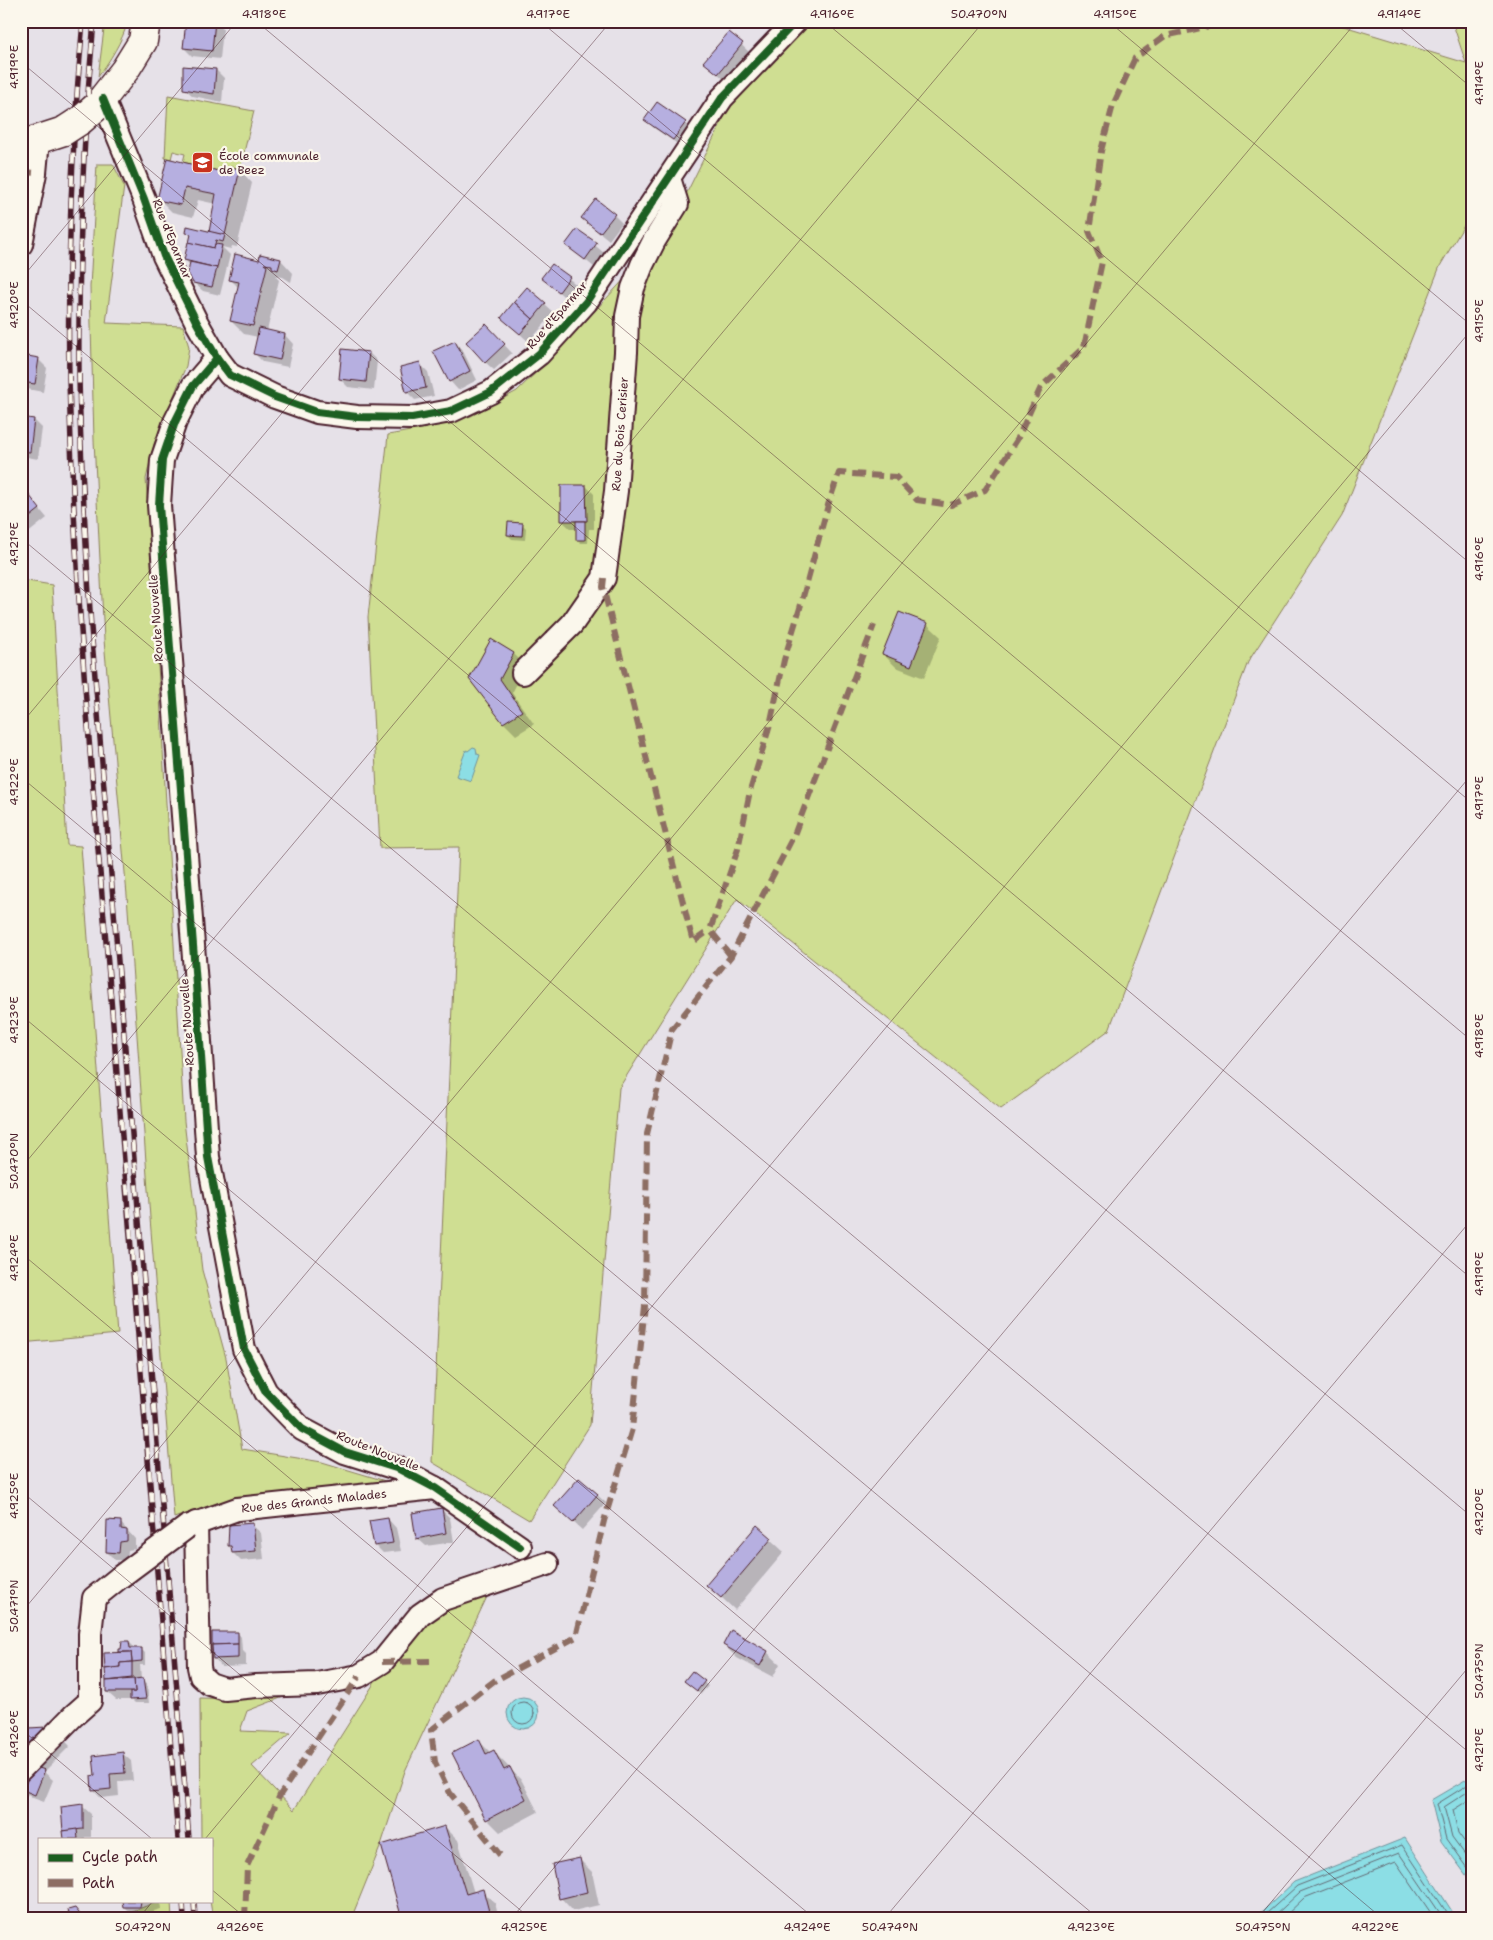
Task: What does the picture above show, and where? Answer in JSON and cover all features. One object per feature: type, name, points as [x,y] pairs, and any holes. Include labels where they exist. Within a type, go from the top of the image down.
[{"type":"main road","points":[[30,142],[64,131],[81,120],[100,103],[143,41],[146,21]]},
{"type":"street","name":"Rue d'Eparmar","points":[[100,103],[144,199],[164,256],[197,323],[230,375],[275,397],[317,412],[357,417],[412,418],[450,411],[491,392],[539,354],[586,302],[722,98],[796,21]]},
{"type":"street","points":[[21,244],[35,173],[30,142]]},
{"type":"street","name":"Rue du Bois Cerisier","points":[[523,673],[572,624],[604,578],[616,491],[627,316],[633,288],[642,265],[654,241],[677,204],[669,178]]},
{"type":"street","name":"Route Nouvelle","points":[[218,358],[192,386],[175,422],[162,460],[159,505],[208,1157],[244,1350],[266,1392],[302,1429],[345,1452],[399,1469],[435,1488],[520,1547]]},
{"type":"street","name":"Rue des Grands Malades","points":[[21,1769],[90,1701],[90,1634],[94,1598],[191,1525],[237,1509],[435,1488]]},
{"type":"street","points":[[191,1525],[201,1676],[210,1684],[225,1689],[317,1684],[359,1676],[382,1662],[420,1614],[443,1599],[548,1564]]},
{"type":"green space","points":[[105,21],[128,21],[119,43],[98,77]]},
{"type":"green space","points":[[813,21],[1327,21],[1466,63],[1452,21],[1472,21],[1472,212],[1440,266],[1342,516],[1248,662],[1109,1030],[1001,1109],[737,899],[619,1088],[590,1425],[529,1520],[432,1462],[459,847],[380,848],[368,617],[388,435],[422,429],[471,416],[517,391],[555,354],[667,233],[730,105]]},
{"type":"green space","points":[[168,95],[254,111],[240,169],[231,167],[230,174],[183,162],[185,154],[173,151],[171,159],[165,158]]},
{"type":"green space","points":[[97,164],[113,164],[124,186],[106,323],[183,326],[189,347],[186,366],[154,444],[146,479],[184,1121],[202,1270],[226,1358],[242,1449],[322,1462],[402,1486],[211,1505],[174,1518],[127,895],[104,640],[94,440],[90,287]]},
{"type":"green space","points":[[21,580],[52,585],[67,845],[81,846],[118,1334],[21,1343]]},
{"type":"green space","points":[[494,1582],[405,1771],[381,1845],[351,1919],[213,1919],[210,1902],[212,1902],[212,1838],[201,1838],[200,1698],[245,1699],[256,1686],[317,1684],[247,1711],[240,1731],[291,1733],[252,1766],[294,1810],[373,1685],[382,1662],[420,1615]]},
{"type":"green space","points":[[157,1902],[171,1902],[172,1919],[111,1919]]},
{"type":"water","points":[[473,747],[476,748],[477,754],[480,755],[471,781],[456,776],[466,750],[468,751]]},
{"type":"water","points":[[523,1697],[529,1698],[534,1702],[538,1707],[538,1719],[534,1724],[529,1728],[523,1729],[517,1728],[512,1724],[508,1719],[507,1713],[508,1707],[512,1702],[517,1698]]},
{"type":"water","points":[[1472,1776],[1472,1883],[1441,1841],[1431,1800]]},
{"type":"water","points":[[1405,1838],[1457,1919],[1247,1919],[1263,1911],[1294,1882]]},
{"type":"building","points":[[186,21],[215,21],[212,51],[183,48]]},
{"type":"building","points":[[729,32],[743,43],[718,74],[703,62]]},
{"type":"building","points":[[183,66],[216,69],[214,94],[183,89]]},
{"type":"building","points":[[657,102],[686,122],[673,140],[644,120]]},
{"type":"building","points":[[167,158],[230,174],[231,167],[240,169],[225,235],[209,232],[216,194],[185,188],[181,205],[157,200]]},
{"type":"building","points":[[596,199],[615,214],[600,233],[581,218]]},
{"type":"building","points":[[187,226],[225,235],[223,242],[216,240],[214,248],[189,243],[191,234],[186,233]]},
{"type":"building","points":[[577,229],[597,243],[585,260],[565,245]]},
{"type":"building","points":[[188,242],[214,248],[215,244],[222,245],[217,268],[184,260]]},
{"type":"building","points":[[235,254],[259,260],[260,254],[281,259],[278,270],[272,268],[272,265],[264,264],[267,266],[253,326],[230,321],[239,282],[229,280]]},
{"type":"building","points":[[190,262],[217,268],[212,287],[193,283],[188,273]]},
{"type":"building","points":[[552,264],[570,277],[559,292],[541,278]]},
{"type":"building","points":[[527,287],[546,303],[533,319],[514,302]]},
{"type":"building","points":[[514,302],[533,319],[520,334],[501,318]]},
{"type":"building","points":[[486,324],[505,344],[485,363],[466,342]]},
{"type":"building","points":[[259,328],[285,334],[280,360],[253,354]]},
{"type":"building","points":[[455,341],[470,371],[449,382],[433,351]]},
{"type":"building","points":[[342,349],[369,352],[366,382],[339,379]]},
{"type":"building","points":[[22,355],[39,358],[35,384],[21,382]]},
{"type":"building","points":[[420,362],[426,388],[406,392],[400,367]]},
{"type":"building","points":[[21,417],[34,419],[30,452],[21,451]]},
{"type":"building","points":[[561,485],[586,485],[587,521],[561,521]]},
{"type":"building","points":[[26,491],[40,509],[21,524],[21,495]]},
{"type":"building","points":[[576,521],[585,521],[585,540],[576,540]]},
{"type":"building","points":[[508,522],[523,523],[522,536],[507,535]]},
{"type":"building","points":[[899,612],[928,623],[911,666],[882,654]]},
{"type":"building","points":[[491,639],[514,653],[500,679],[522,711],[503,723],[469,679]]},
{"type":"building","points":[[579,1478],[598,1494],[573,1523],[554,1506]]},
{"type":"building","points":[[442,1508],[446,1533],[416,1539],[412,1513]]},
{"type":"building","points":[[388,1518],[393,1543],[374,1546],[369,1521]]},
{"type":"building","points":[[107,1520],[121,1521],[121,1529],[127,1530],[127,1541],[120,1542],[119,1553],[106,1552]]},
{"type":"building","points":[[253,1523],[256,1551],[232,1553],[231,1546],[228,1546],[229,1525]]},
{"type":"building","points":[[757,1525],[772,1538],[721,1598],[706,1585]]},
{"type":"building","points":[[731,1630],[768,1651],[760,1666],[723,1645]]},
{"type":"building","points":[[212,1632],[238,1632],[238,1644],[212,1645]]},
{"type":"building","points":[[122,1641],[129,1641],[130,1648],[142,1648],[142,1661],[132,1662],[131,1652],[119,1652]]},
{"type":"building","points":[[238,1644],[238,1658],[213,1659],[212,1645]]},
{"type":"building","points":[[131,1652],[132,1662],[120,1663],[120,1667],[105,1669],[104,1653]]},
{"type":"building","points":[[132,1662],[132,1678],[106,1681],[105,1669],[120,1667],[120,1663]]},
{"type":"building","points":[[692,1671],[705,1681],[697,1691],[684,1681]]},
{"type":"building","points":[[143,1678],[146,1699],[130,1700],[130,1692],[135,1692],[134,1679]]},
{"type":"building","points":[[134,1679],[135,1692],[106,1692],[106,1681]]},
{"type":"building","points":[[29,1728],[54,1728],[21,1762],[21,1740],[23,1737],[29,1740]]},
{"type":"building","points":[[479,1739],[486,1754],[494,1750],[504,1770],[510,1767],[526,1799],[486,1820],[452,1753]]},
{"type":"building","points":[[123,1752],[125,1773],[110,1774],[111,1789],[92,1791],[91,1776],[95,1775],[93,1756]]},
{"type":"building","points":[[33,1766],[45,1770],[35,1795],[23,1790]]},
{"type":"building","points":[[83,1804],[83,1829],[63,1831],[61,1807]]},
{"type":"building","points":[[445,1826],[466,1894],[483,1889],[491,1919],[402,1919],[381,1845]]},
{"type":"building","points":[[77,1829],[78,1838],[64,1838],[63,1831]]},
{"type":"building","points":[[580,1858],[587,1892],[559,1899],[552,1864]]},
{"type":"building","points":[[122,1902],[141,1902],[140,1907],[123,1907]]},
{"type":"building","points":[[75,1908],[81,1919],[54,1919],[69,1914],[68,1910]]},
{"type":"railway","points":[[83,21],[73,154],[69,289],[69,378],[75,533],[91,766],[178,1838]]},
{"type":"railway","points":[[94,21],[84,153],[79,285],[80,405],[84,500],[91,627],[189,1838]]},
{"type":"railway","points":[[183,1902],[184,1919]]},
{"type":"railway","points":[[194,1902],[195,1919]]},
{"type":"marked path","points":[[731,956],[710,930],[738,849],[750,791],[770,725],[784,660],[828,505],[839,473],[896,477],[917,500],[951,505],[985,490],[1017,440],[1041,387],[1084,347],[1102,262],[1089,231],[1101,151],[1113,105],[1135,58],[1165,36],[1219,24],[1218,21]]},
{"type":"marked path","points":[[21,172],[35,173]]},
{"type":"marked path","points":[[21,215],[25,219]]},
{"type":"marked path","points":[[604,578],[603,587],[693,942],[710,930]]},
{"type":"marked path","points":[[500,1855],[450,1793],[435,1762],[431,1730],[494,1681],[576,1637],[604,1521],[632,1429],[645,1306],[647,1134],[672,1029],[731,956],[794,835],[874,625]]},
{"type":"marked path","points":[[382,1662],[434,1661]]},
{"type":"marked path","points":[[245,1919],[247,1866],[280,1795],[359,1676]]},
{"type":"cycle path","points":[[103,99],[144,199],[164,256],[197,323],[217,358],[230,375],[275,397],[317,412],[357,417],[412,418],[451,411],[491,392],[539,354],[586,302],[722,98],[796,21]]},
{"type":"cycle path","points":[[217,358],[193,386],[175,422],[162,460],[159,505],[208,1157],[244,1349],[266,1392],[302,1429],[345,1452],[399,1469],[435,1488],[520,1547]]},
{"type":"place","name":"École communale de Beez","points":[[203,163]]}]
